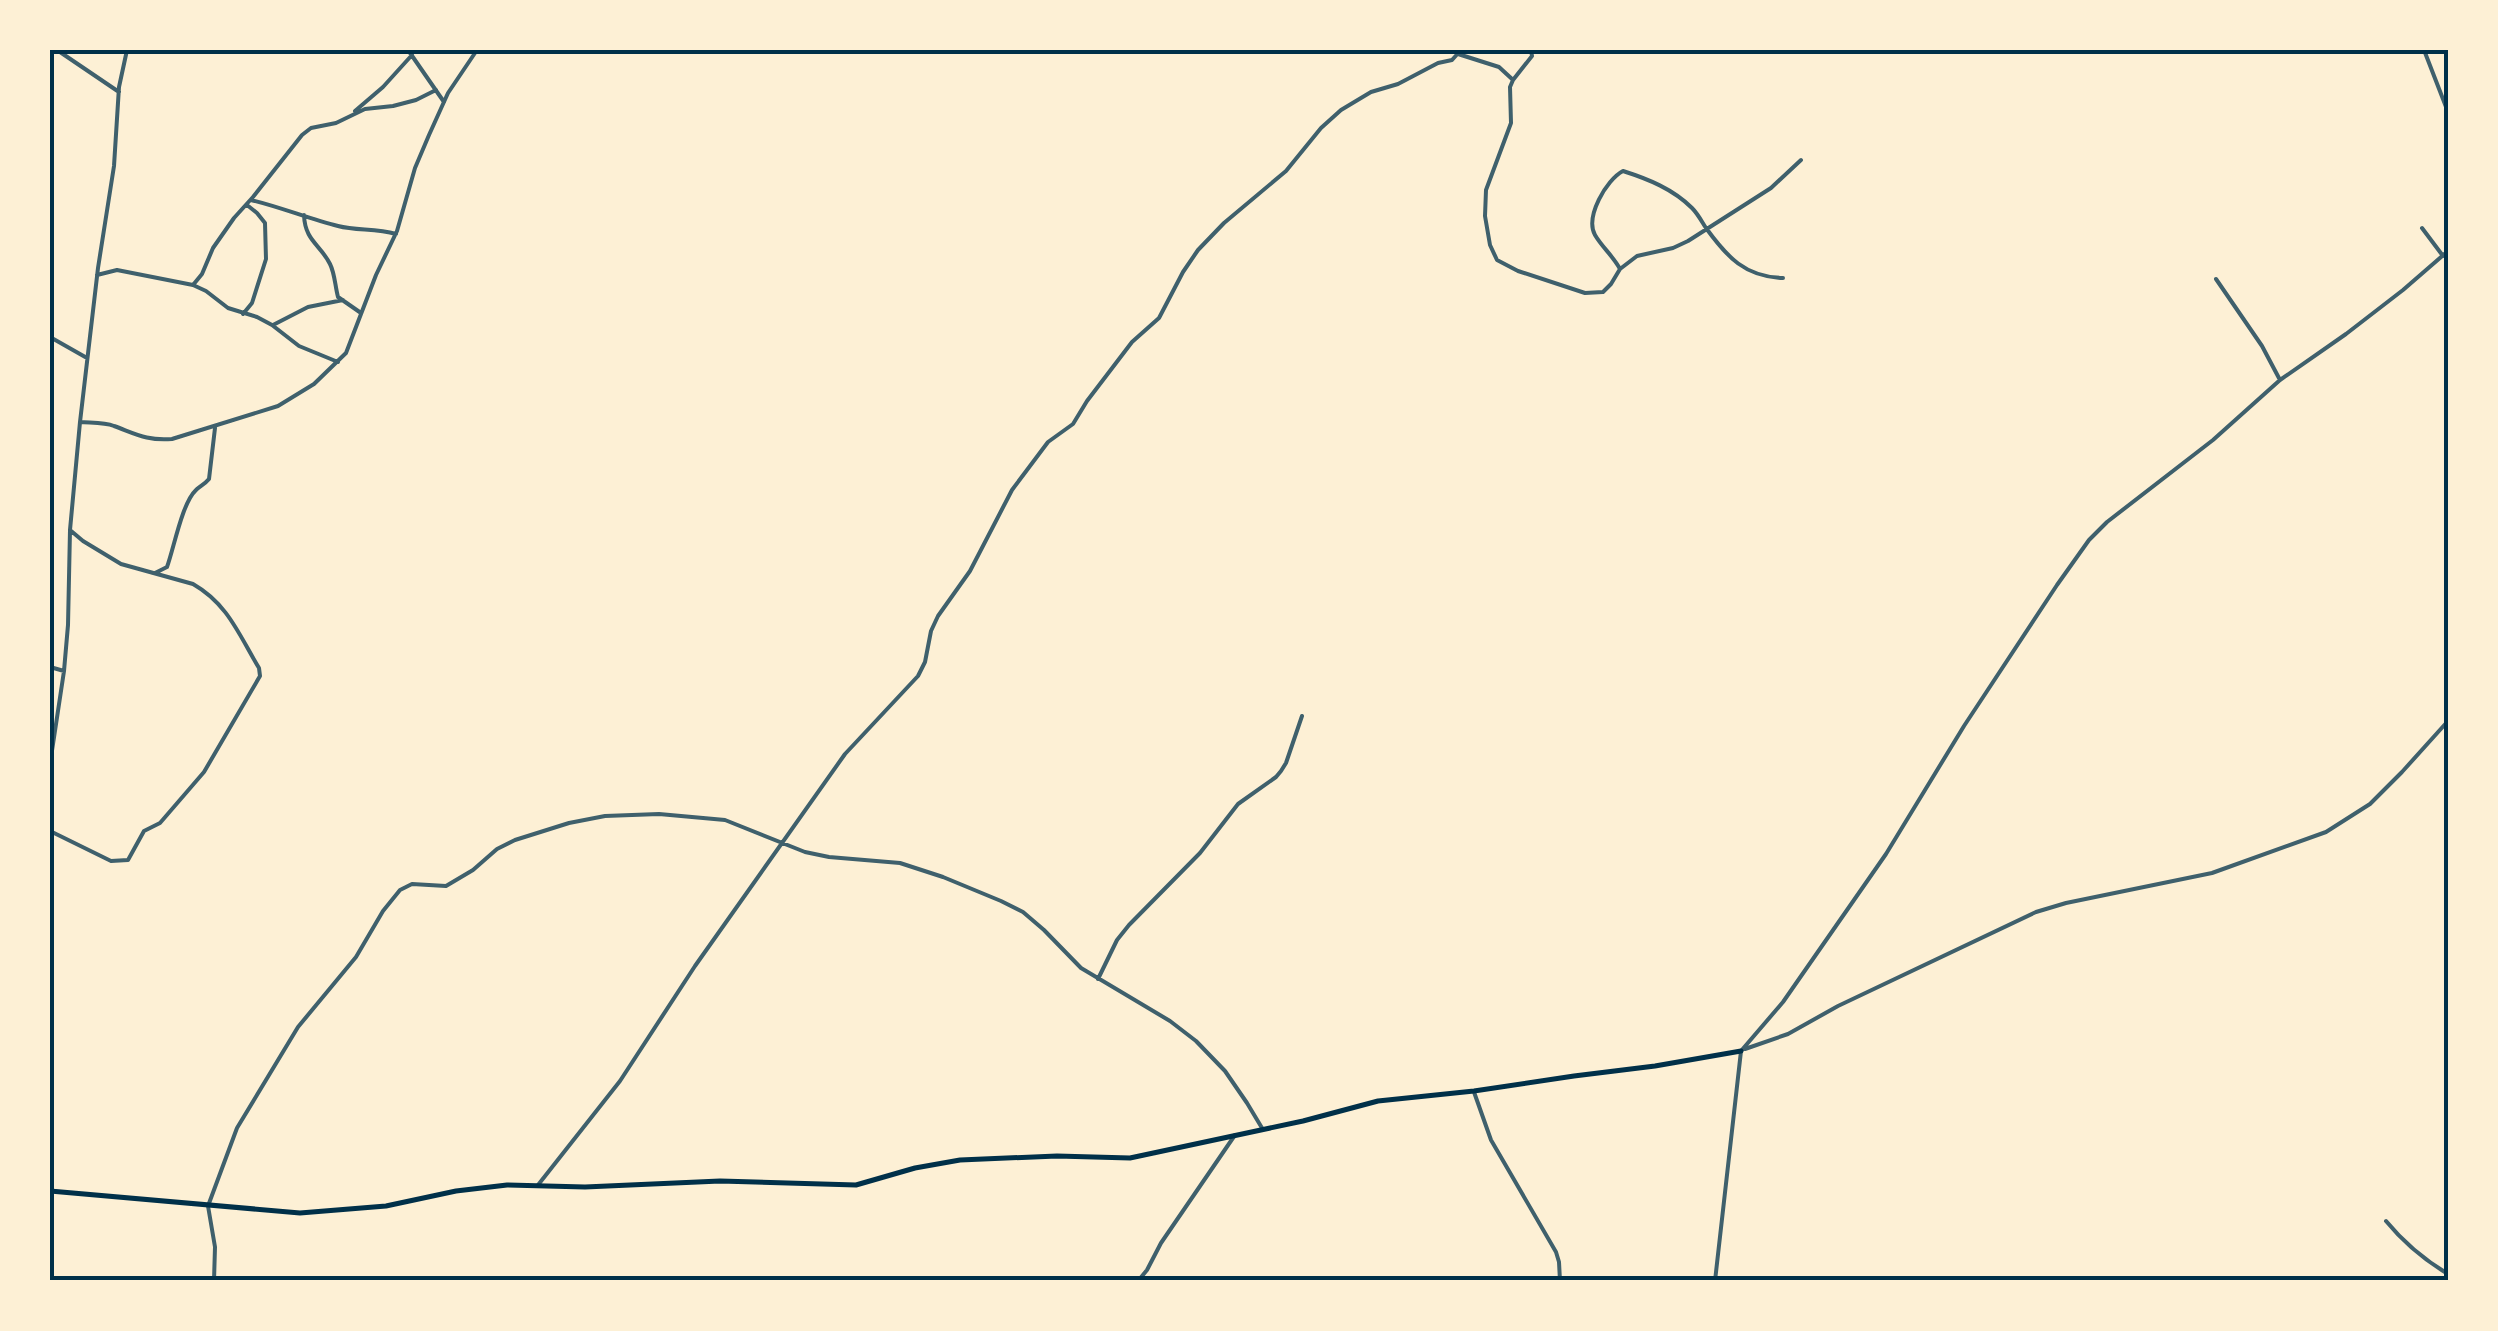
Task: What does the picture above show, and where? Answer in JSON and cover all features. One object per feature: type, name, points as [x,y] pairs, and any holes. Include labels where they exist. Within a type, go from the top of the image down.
[{"type":"main road","points":[[50,1191],[275,1213],[386,1206],[486,1186],[585,1187],[720,1181],[856,1185],[960,1160],[1130,1158],[1341,1112],[1378,1100],[1474,1092],[1741,1051]]},
{"type":"street","points":[[57,50],[119,92]]},
{"type":"street","points":[[50,764],[64,671],[70,530],[80,422],[127,50]]},
{"type":"street","points":[[80,422],[111,424],[130,434],[162,440],[192,434],[278,406],[314,384],[338,362],[346,353],[396,234],[415,168],[444,102],[477,50]]},
{"type":"street","points":[[1531,50],[1532,56],[1512,80],[1510,123],[1486,190],[1492,254],[1518,271],[1594,294],[1607,289],[1620,269],[1643,253],[1688,241],[1771,188],[1800,160]]},
{"type":"street","points":[[2424,50],[2448,112]]},
{"type":"street","points":[[352,114],[383,88],[410,52],[444,102]]},
{"type":"street","points":[[536,1187],[620,1081],[695,966],[845,754],[918,676],[938,616],[970,571],[1012,490],[1048,442],[1073,424],[1118,358],[1159,318],[1198,250],[1286,171],[1321,128],[1371,92],[1452,60],[1460,52],[1499,67],[1512,80]]},
{"type":"street","points":[[194,285],[234,218],[302,135],[364,109],[402,104],[436,90]]},
{"type":"street","points":[[1620,269],[1594,234],[1592,224],[1602,191],[1622,171],[1660,184],[1692,208],[1722,250],[1750,272],[1782,278]]},
{"type":"street","points":[[249,203],[341,227],[396,234]]},
{"type":"street","points":[[244,314],[252,303],[266,259],[265,222],[249,203]]},
{"type":"street","points":[[304,215],[304,228],[331,265],[336,292],[361,313]]},
{"type":"street","points":[[2422,228],[2442,256]]},
{"type":"street","points":[[1715,1281],[1741,1051],[1783,1002],[1886,854],[1964,726],[2089,540],[2280,380],[2346,334],[2448,251]]},
{"type":"street","points":[[98,275],[117,270],[194,285],[228,308],[272,325],[299,346],[338,362]]},
{"type":"street","points":[[2216,279],[2280,380]]},
{"type":"street","points":[[272,325],[308,307],[343,300]]},
{"type":"street","points":[[50,338],[87,358]]},
{"type":"street","points":[[156,573],[167,567],[180,522],[195,491],[209,480],[215,426]]},
{"type":"street","points":[[50,831],[111,860],[128,860],[143,832],[160,823],[204,772],[260,676],[226,610],[198,587],[121,564],[70,530]]},
{"type":"street","points":[[50,667],[64,671]]},
{"type":"street","points":[[1098,979],[1129,925],[1200,854],[1238,804],[1281,770],[1302,716]]},
{"type":"street","points":[[1741,1051],[1788,1034],[1838,1006],[2036,912],[2212,873],[2326,832],[2370,804],[2448,722]]},
{"type":"street","points":[[214,1281],[215,1247],[208,1206],[238,1128],[306,1016],[356,956],[403,887],[446,886],[515,840],[605,816],[659,814],[725,820],[829,857],[900,863],[1001,901],[1024,912],[1082,968],[1170,1020],[1196,1042],[1248,1102],[1262,1128]]},
{"type":"street","points":[[1474,1092],[1498,1152],[1554,1247],[1560,1281]]},
{"type":"street","points":[[1138,1281],[1236,1134]]},
{"type":"street","points":[[2386,1221],[2416,1253],[2448,1274]]}]
